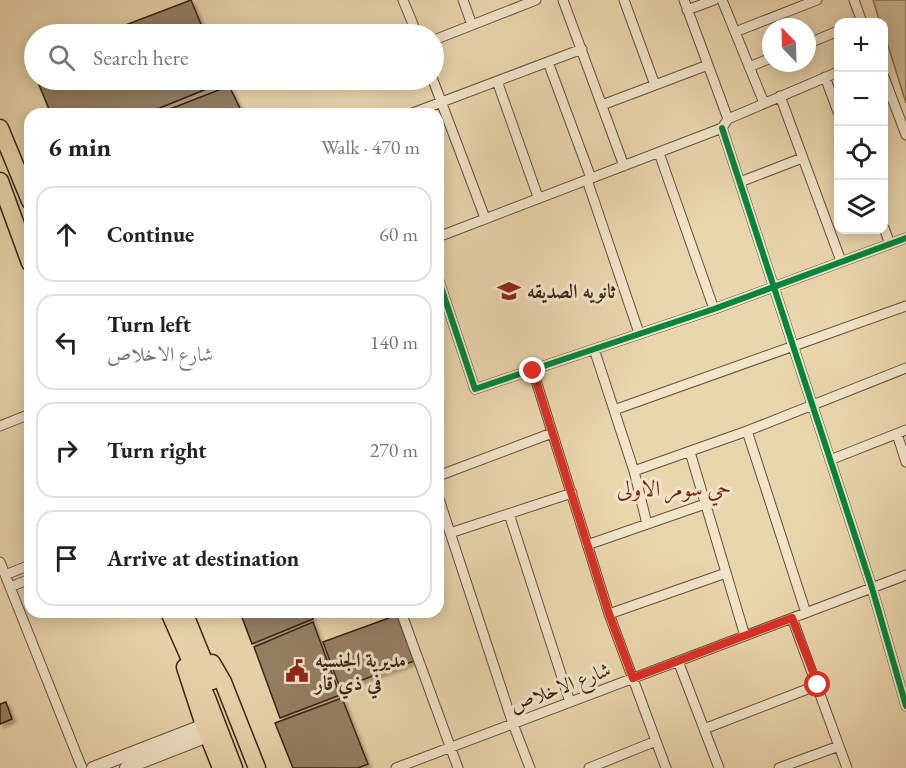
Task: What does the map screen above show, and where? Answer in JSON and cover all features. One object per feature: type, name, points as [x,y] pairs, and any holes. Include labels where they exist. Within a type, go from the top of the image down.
[{"type":"highway","points":[[0,128],[24,186]]},
{"type":"highway","points":[[0,181],[24,232]]},
{"type":"highway","points":[[173,618],[223,682],[257,768]]},
{"type":"highway","points":[[185,618],[185,670],[221,768]]},
{"type":"highway","points":[[186,635],[245,768]]},
{"type":"highway","points":[[212,696],[234,768]]},
{"type":"street","points":[[403,0],[413,24]]},
{"type":"street","points":[[463,0],[472,25]]},
{"type":"street","points":[[563,0],[624,166]]},
{"type":"street","points":[[624,0],[655,85]]},
{"type":"street","points":[[684,0],[728,119]]},
{"type":"street","points":[[687,10],[714,0]]},
{"type":"street","points":[[722,0],[764,103]]},
{"type":"street","points":[[735,32],[816,0]]},
{"type":"street","points":[[854,0],[861,18]]},
{"type":"street","points":[[444,36],[530,1]]},
{"type":"street","points":[[816,40],[834,33]]},
{"type":"street","points":[[425,108],[582,49]]},
{"type":"street","points":[[548,62],[639,333]]},
{"type":"street","points":[[748,67],[762,62]]},
{"type":"street","points":[[602,105],[708,65]]},
{"type":"street","points":[[444,235],[722,128],[728,119],[834,74]]},
{"type":"street","points":[[825,78],[834,102]]},
{"type":"street","points":[[497,81],[538,197]]},
{"type":"street","points":[[888,88],[906,135]]},
{"type":"street","points":[[436,90],[442,108]]},
{"type":"street","points":[[780,96],[841,261]]},
{"type":"street","points":[[444,112],[485,218]]},
{"type":"street","points":[[722,128],[902,680],[906,706]]},
{"type":"street","points":[[659,153],[714,309]]},
{"type":"street","points":[[740,182],[802,158]]},
{"type":"street","points":[[886,234],[890,244]]},
{"type":"street","points":[[444,296],[475,389],[714,309],[906,238]]},
{"type":"street","points":[[614,410],[906,306]]},
{"type":"street","points":[[594,349],[634,471],[647,524]]},
{"type":"street","points":[[634,471],[747,431],[906,368]]},
{"type":"street","points":[[533,371],[609,614],[666,768]]},
{"type":"street","points":[[0,426],[24,416]]},
{"type":"street","points":[[747,431],[806,613]]},
{"type":"street","points":[[830,460],[902,432],[906,462]]},
{"type":"street","points":[[444,474],[552,433]]},
{"type":"street","points":[[690,452],[745,636]]},
{"type":"street","points":[[450,533],[572,493]]},
{"type":"street","points":[[588,545],[705,504]]},
{"type":"street","points":[[444,514],[513,724],[530,768]]},
{"type":"street","points":[[509,514],[570,702]]},
{"type":"street","points":[[0,562],[82,768]]},
{"type":"street","points":[[5,575],[24,567]]},
{"type":"street","points":[[609,614],[726,573]]},
{"type":"street","name":"شارع الاخلاص","points":[[396,768],[906,575]]},
{"type":"street","points":[[10,587],[24,581]]},
{"type":"street","points":[[403,618],[458,768]]},
{"type":"street","points":[[792,618],[847,768]]},
{"type":"street","points":[[678,661],[719,768]]},
{"type":"street","points":[[704,729],[818,685]]},
{"type":"street","points":[[93,768],[206,730]]},
{"type":"street","points":[[126,768],[206,730]]},
{"type":"street","points":[[590,768],[656,741]]},
{"type":"street","points":[[779,768],[839,746]]},
{"type":"shaded area","points":[[873,0],[906,0],[906,103],[888,46],[888,18],[879,18]]},
{"type":"building","points":[[191,0],[201,24],[128,24]]},
{"type":"building","points":[[41,90],[204,90],[160,108],[49,108]]},
{"type":"building","points":[[219,90],[231,90],[240,108],[172,108]]},
{"type":"building","points":[[242,618],[313,619],[252,644]]},
{"type":"building","points":[[389,618],[398,618],[414,661],[340,688],[323,642]]},
{"type":"building","name":"مديرية الجنسيه في ذي قار","points":[[313,622],[340,695],[280,718],[254,647]]},
{"type":"building","points":[[342,698],[368,764],[358,768],[293,768],[275,723]]},
{"type":"building","points":[[6,702],[12,719],[0,724],[0,704]]},
{"type":"cycle path","points":[[722,128],[872,588],[906,706]]},
{"type":"cycle path","points":[[444,296],[475,389],[714,309],[906,238]]},
{"type":"place","name":"ثانويه الصديقه","points":[[509,291]]},
{"type":"place","name":"مديرية الجنسيه في ذي قار","points":[[297,671]]},
{"type":"district","name":"حي سومر الاولى","points":[[674,488]]},
{"type":"route","points":[[533,371],[609,614],[633,678],[792,618],[818,685]]}]
